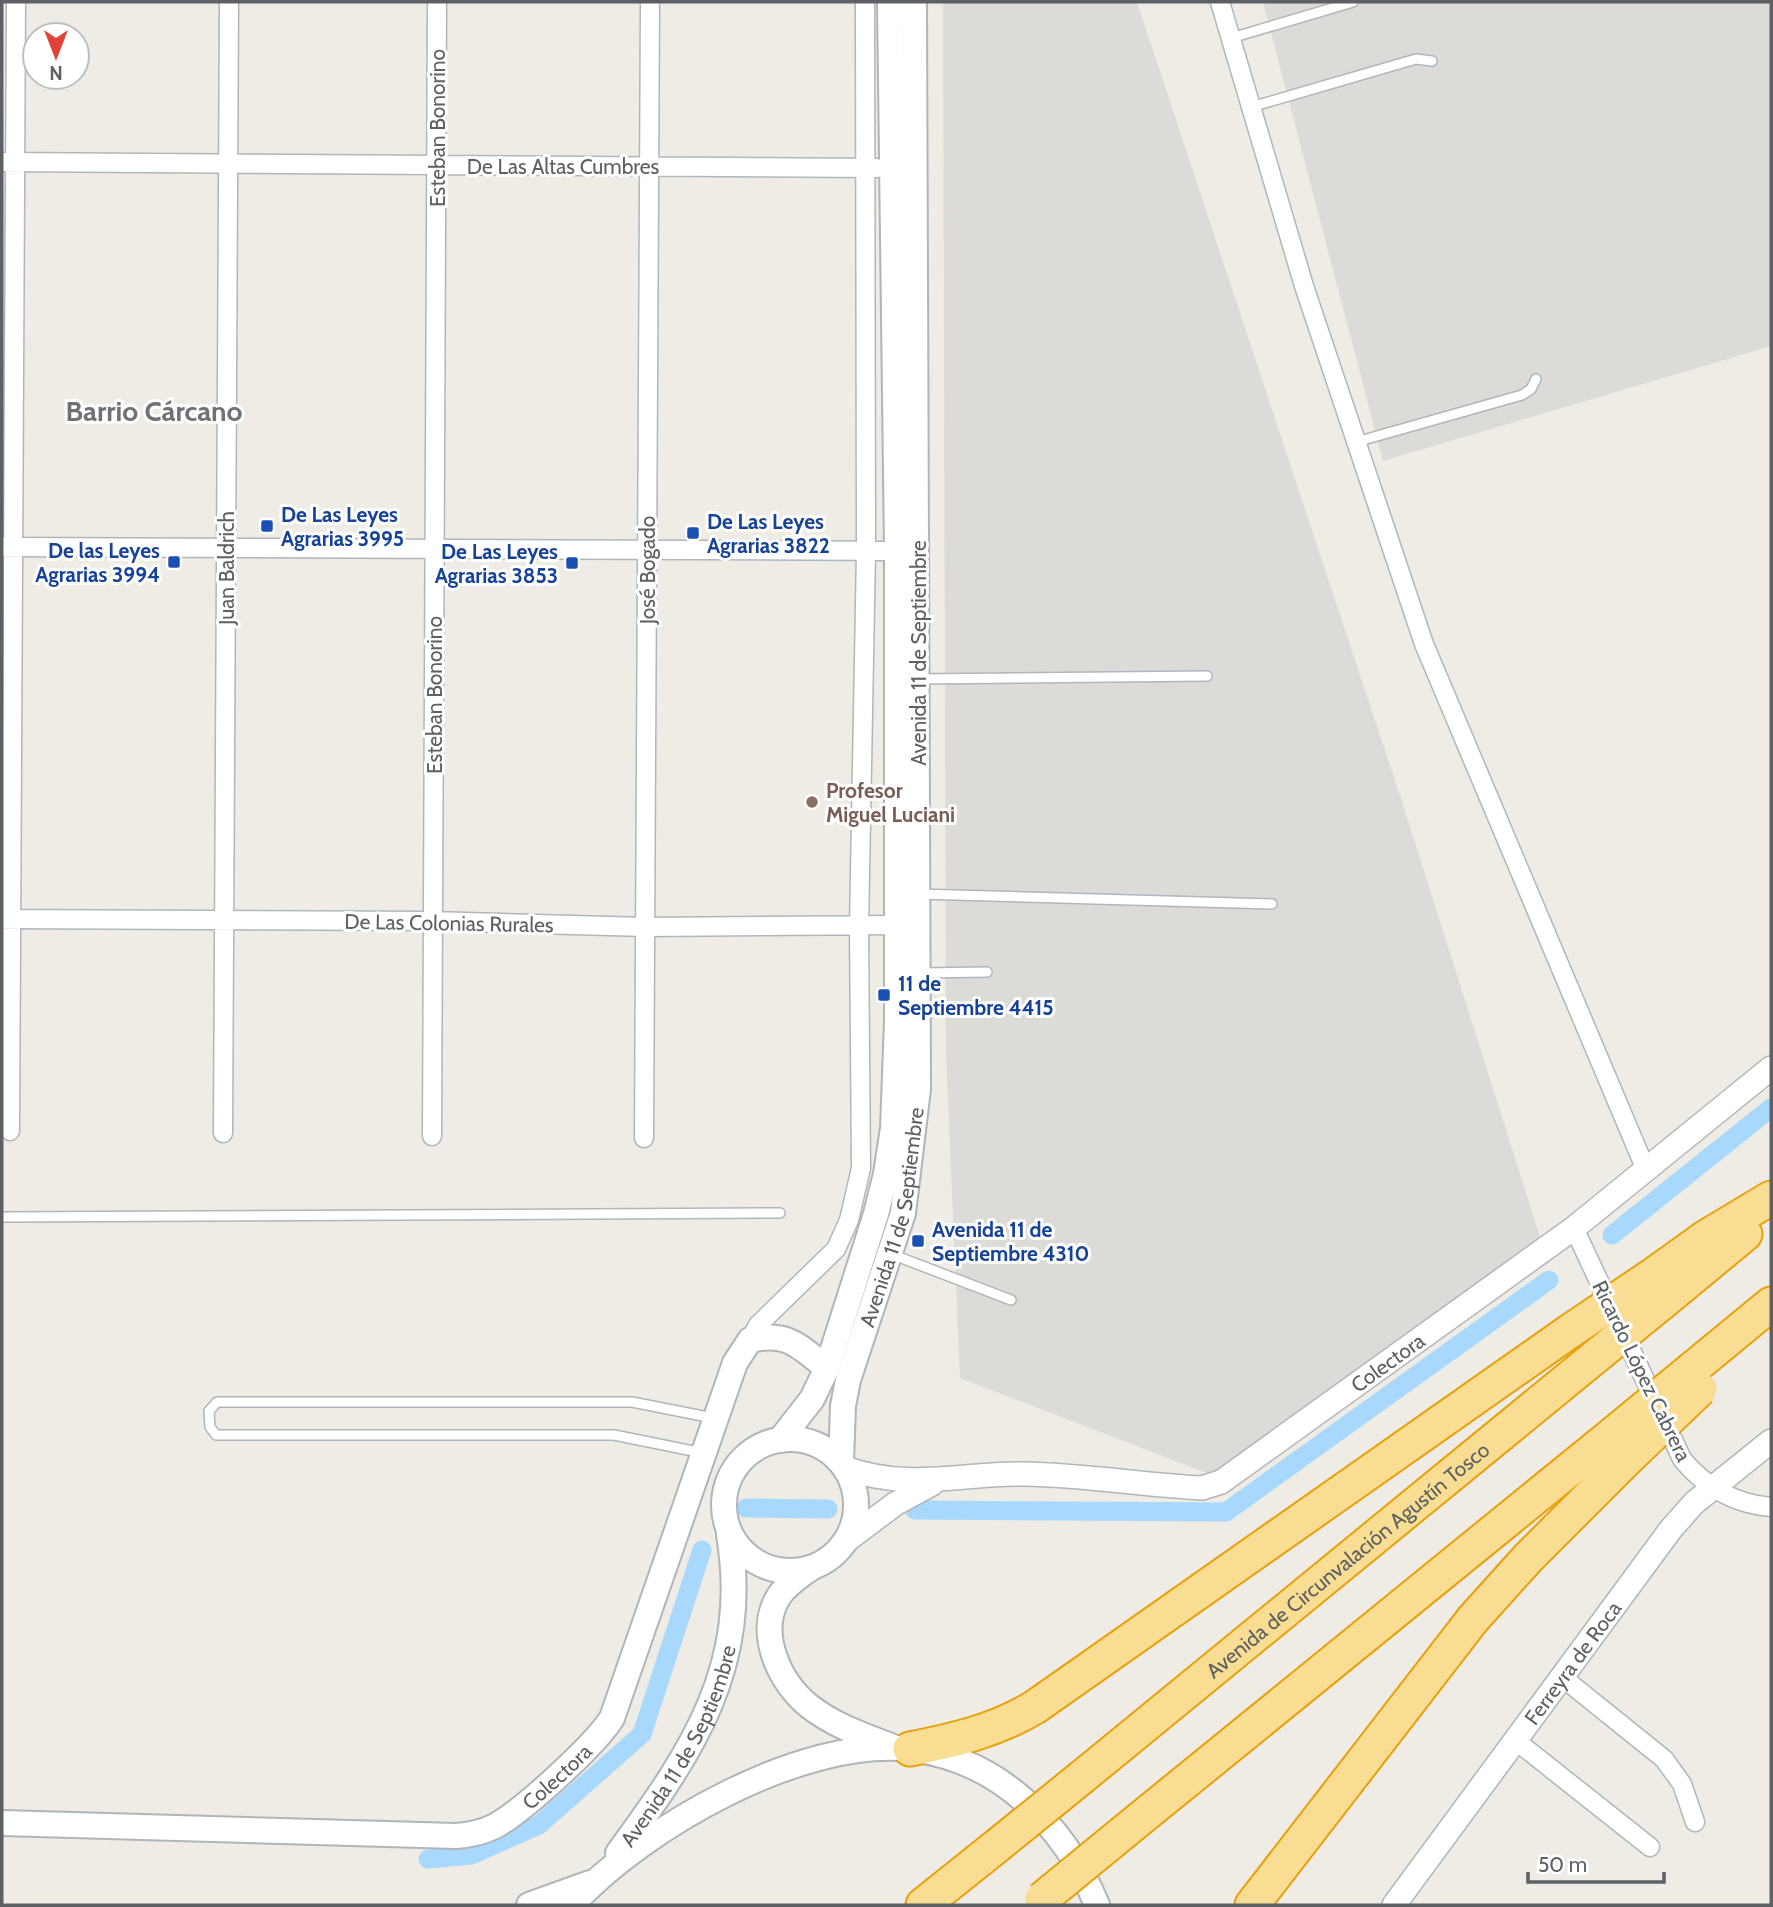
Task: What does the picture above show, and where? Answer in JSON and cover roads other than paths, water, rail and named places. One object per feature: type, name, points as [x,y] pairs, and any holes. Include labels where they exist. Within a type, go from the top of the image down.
[{"type":"highway","points":[[902,1748],[982,1733],[1035,1707],[1570,1331],[1659,1288],[1706,1237],[1771,1198]]},
{"type":"highway","name":"Avenida de Circunvalación Agustín Tosco","points":[[923,1905],[1584,1366],[1659,1288],[1771,1213]]},
{"type":"highway","points":[[1038,1902],[1619,1448],[1696,1379],[1771,1304]]},
{"type":"highway","points":[[1696,1379],[1771,1330]]},
{"type":"highway","points":[[1252,1905],[1473,1619],[1528,1558],[1619,1448]]},
{"type":"main road","name":"Avenida 11 de Septiembre","points":[[890,2],[904,168]]},
{"type":"main road","name":"Avenida 11 de Septiembre","points":[[780,1440],[812,1399],[827,1368],[886,1174],[893,1128],[907,551],[904,168],[914,2]]},
{"type":"main road","name":"Avenida 11 de Septiembre","points":[[843,1465],[843,1406],[862,1337],[903,1213],[915,1130],[919,973],[919,679],[907,551]]},
{"type":"main road","points":[[750,1339],[775,1335],[788,1339],[827,1368]]},
{"type":"main road","name":"Colectora","points":[[2,1823],[456,1836],[492,1827],[509,1817],[591,1744],[612,1718],[734,1363],[750,1339]]},
{"type":"main road","points":[[812,1568],[790,1572],[758,1564],[740,1550],[728,1531],[723,1502],[732,1473],[752,1451],[780,1440],[813,1443],[843,1465],[851,1476],[857,1503],[855,1522],[847,1540],[832,1557],[786,1587],[774,1605],[769,1627],[779,1667],[795,1692],[821,1714],[902,1748],[934,1753],[981,1771],[1025,1800],[1061,1839],[1097,1905]]},
{"type":"main road","name":"Avenida 11 de Septiembre","points":[[600,1876],[654,1805],[688,1751],[718,1682],[734,1619],[735,1572],[728,1531]]},
{"type":"main road","points":[[572,1905],[600,1876],[685,1816],[756,1780],[838,1754],[902,1748]]},
{"type":"main road","points":[[529,1905],[600,1876]]},
{"type":"street","points":[[10,1131],[6,919],[9,162],[16,2]]},
{"type":"street","name":"Juan Baldrich","points":[[223,1133],[229,2]]},
{"type":"street","name":"Esteban Bonorino","points":[[432,1136],[437,2]]},
{"type":"street","name":"José Bogado","points":[[644,1138],[650,2]]},
{"type":"street","points":[[750,1339],[758,1325],[836,1249],[849,1220],[861,1168],[859,926],[866,551],[865,2]]},
{"type":"street","points":[[1220,2],[1304,286],[1354,442],[1424,644],[1646,1170]]},
{"type":"street","name":"De Las Altas Cumbres","points":[[9,162],[904,168]]},
{"type":"street","points":[[8,547],[907,551]]},
{"type":"street","name":"De Las Colonias Rurales","points":[[6,919],[432,921],[646,927],[897,925]]},
{"type":"street","name":"Colectora","points":[[843,1465],[896,1481],[986,1474],[1028,1474],[1202,1488],[1221,1482],[1574,1228],[1771,1068]]},
{"type":"street","name":"Ricardo López Cabrera","points":[[1574,1228],[1676,1450],[1695,1474],[1713,1487],[1737,1501],[1771,1507]]},
{"type":"street","name":"Ferreyra de Roca","points":[[1394,1905],[1671,1529],[1713,1487],[1771,1441]]},
{"type":"street","name":"Colectora","points":[[847,1540],[895,1504],[945,1479]]},
{"type":"street","points":[[1562,1677],[1664,1759],[1682,1784],[1695,1822]]},
{"type":"street","points":[[1515,1740],[1650,1847]]},
{"type":"lane","points":[[1231,38],[1353,2]]},
{"type":"lane","points":[[1251,107],[1416,59],[1432,61]]},
{"type":"lane","points":[[1354,442],[1522,395],[1531,389],[1536,379]]},
{"type":"lane","points":[[919,679],[1207,676]]},
{"type":"lane","points":[[919,894],[1272,904]]},
{"type":"lane","points":[[919,973],[987,972]]},
{"type":"lane","points":[[2,1217],[780,1213]]},
{"type":"lane","points":[[891,1254],[1011,1300]]},
{"type":"lane","points":[[703,1453],[614,1435],[216,1435],[210,1427],[209,1410],[217,1402],[632,1402],[715,1418]]},
{"type":"waterway","points":[[1612,1235],[1771,1108]]},
{"type":"waterway","points":[[915,1510],[1226,1512],[1549,1280]]},
{"type":"waterway","points":[[746,1508],[828,1509]]},
{"type":"waterway","points":[[428,1859],[471,1855],[539,1825],[642,1734],[702,1550]]},
{"type":"place","name":"De Las Leyes Agrarias 3995","points":[[267,526]]},
{"type":"place","name":"De Las Leyes Agrarias 3822","points":[[693,533]]},
{"type":"place","name":"De las Leyes Agrarias 3994","points":[[174,562]]},
{"type":"place","name":"De Las Leyes Agrarias 3853","points":[[572,563]]},
{"type":"place","name":"Profesor Miguel Luciani","points":[[812,802]]},
{"type":"place","name":"11 de Septiembre 4415","points":[[884,995]]},
{"type":"place","name":"Avenida 11 de Septiembre 4310","points":[[918,1241]]},
{"type":"district","name":"Barrio Cárcano","points":[[154,411]]}]
